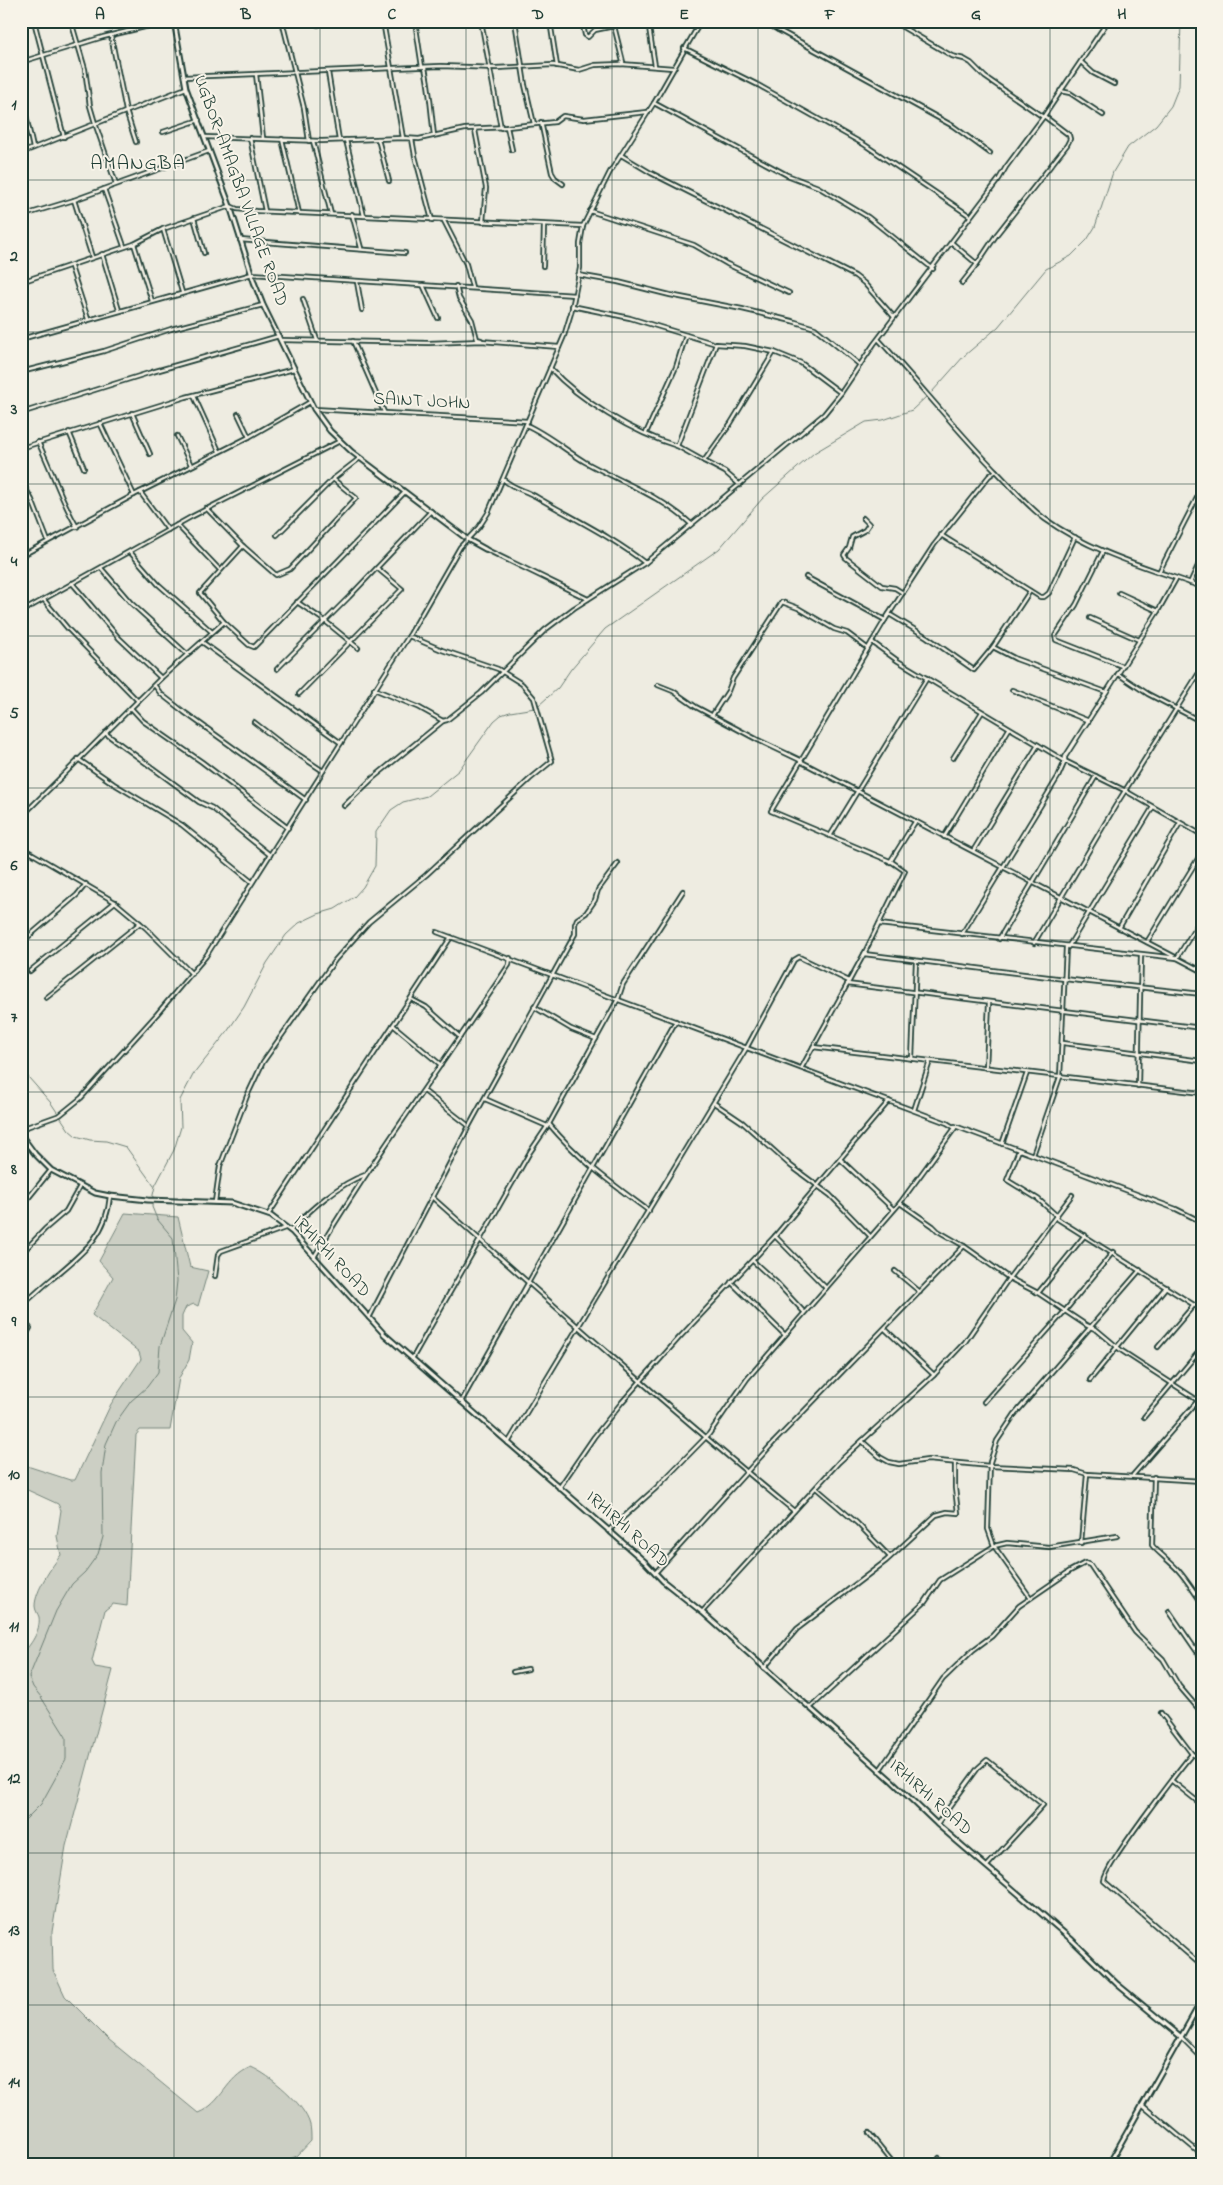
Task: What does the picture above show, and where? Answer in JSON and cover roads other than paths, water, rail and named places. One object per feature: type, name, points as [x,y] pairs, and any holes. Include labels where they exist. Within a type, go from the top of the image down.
[{"type":"street","points":[[34,21],[64,137]]},
{"type":"street","points":[[71,21],[85,69],[90,106],[116,184]]},
{"type":"street","points":[[21,62],[77,45],[170,21]]},
{"type":"street","name":"UGBOR-AMAGBA VILLAGE ROAD","points":[[174,21],[186,88],[230,206],[252,274],[263,304],[314,409],[340,441],[360,458],[467,539],[485,548]]},
{"type":"street","points":[[282,21],[304,108],[309,140]]},
{"type":"street","points":[[384,21],[403,138]]},
{"type":"street","points":[[415,21],[423,67],[428,80],[429,104],[434,135]]},
{"type":"street","points":[[481,21],[488,68],[501,128]]},
{"type":"street","points":[[515,21],[534,124]]},
{"type":"street","points":[[550,21],[557,66]]},
{"type":"street","points":[[582,21],[585,35],[588,37],[595,30],[614,26]]},
{"type":"street","points":[[613,21],[619,45],[621,64]]},
{"type":"street","points":[[648,21],[654,66]]},
{"type":"street","points":[[21,1129],[60,1115],[81,1098],[192,974],[306,800],[373,689],[409,636],[460,547],[484,519],[504,480],[559,347],[575,295],[583,226],[621,155],[646,112],[654,103],[701,21]]},
{"type":"street","points":[[762,21],[949,126],[953,126],[990,153]]},
{"type":"street","points":[[778,30],[781,21]]},
{"type":"street","points":[[892,21],[952,56],[964,58],[993,83],[1070,135],[1070,139],[962,283]]},
{"type":"street","points":[[344,806],[373,778],[481,693],[545,630],[588,599],[645,563],[824,414],[999,179],[1108,21]]},
{"type":"street","points":[[1201,21],[1200,37],[1202,42]]},
{"type":"street","points":[[111,36],[126,111],[136,142]]},
{"type":"street","points":[[684,48],[758,84],[818,120],[865,145],[970,216]]},
{"type":"street","points":[[1081,62],[1093,72],[1114,84]]},
{"type":"street","points":[[184,77],[423,67],[557,66],[579,70],[595,65],[621,64],[673,68]]},
{"type":"street","points":[[328,72],[338,140]]},
{"type":"street","points":[[256,74],[263,120],[263,138]]},
{"type":"street","points":[[21,153],[99,124],[126,111],[186,88]]},
{"type":"street","points":[[1060,91],[1070,93],[1102,116]]},
{"type":"street","points":[[21,93],[33,148]]},
{"type":"street","points":[[654,103],[787,175],[818,187],[868,217],[933,269]]},
{"type":"street","points":[[205,137],[313,141],[412,138],[475,129],[554,122],[563,116],[584,119],[646,112]]},
{"type":"street","points":[[163,132],[199,120]]},
{"type":"street","points":[[540,122],[552,173],[563,184]]},
{"type":"street","points":[[507,127],[512,150]]},
{"type":"street","points":[[475,129],[486,188],[483,222]]},
{"type":"street","points":[[250,138],[265,211]]},
{"type":"street","points":[[412,138],[432,220]]},
{"type":"street","points":[[282,139],[299,213]]},
{"type":"street","points":[[378,139],[388,181]]},
{"type":"street","points":[[346,140],[364,216]]},
{"type":"street","points":[[313,141],[331,214]]},
{"type":"street","points":[[21,216],[74,200],[209,151]]},
{"type":"street","points":[[621,155],[651,173],[855,276],[864,282],[895,317]]},
{"type":"street","points":[[104,188],[124,246]]},
{"type":"street","points":[[74,200],[92,257]]},
{"type":"street","points":[[21,282],[71,267],[92,257],[134,244],[163,229],[230,206],[237,209],[299,213],[583,226]]},
{"type":"street","points":[[590,211],[694,245],[727,264],[789,293]]},
{"type":"street","points":[[352,214],[361,248]]},
{"type":"street","points":[[194,218],[204,253]]},
{"type":"street","points":[[444,221],[466,264],[472,287]]},
{"type":"street","points":[[543,266],[544,225]]},
{"type":"street","points":[[163,229],[182,292]]},
{"type":"street","points":[[240,240],[405,252]]},
{"type":"street","points":[[952,243],[977,264]]},
{"type":"street","points":[[134,244],[152,301]]},
{"type":"street","points":[[102,254],[119,310]]},
{"type":"street","points":[[71,267],[88,319]]},
{"type":"street","points":[[21,339],[182,292],[252,274],[575,295]]},
{"type":"street","points":[[578,275],[742,308],[814,328],[860,366]]},
{"type":"street","points":[[357,282],[362,310]]},
{"type":"street","points":[[423,285],[438,318]]},
{"type":"street","points":[[456,286],[459,298],[472,320],[477,339],[481,341]]},
{"type":"street","points":[[304,299],[317,340]]},
{"type":"street","points":[[21,372],[104,351],[171,329],[263,304]]},
{"type":"street","points":[[572,306],[630,318],[716,344],[745,346],[774,352],[801,363],[841,393]]},
{"type":"street","points":[[21,413],[152,372],[280,336]]},
{"type":"street","points":[[646,433],[676,367],[686,336]]},
{"type":"street","points":[[282,340],[429,343],[481,341],[559,347]]},
{"type":"street","points":[[879,340],[1014,492],[1038,514],[1075,537],[1103,551],[1202,587]]},
{"type":"street","points":[[354,341],[384,412]]},
{"type":"street","points":[[677,446],[716,344]]},
{"type":"street","points":[[704,461],[736,416],[774,352]]},
{"type":"street","points":[[21,448],[186,397],[294,368]]},
{"type":"street","points":[[550,368],[571,388],[611,416],[714,465],[740,484]]},
{"type":"street","points":[[194,396],[219,451]]},
{"type":"street","points":[[21,556],[191,465],[249,437],[310,402]]},
{"type":"street","name":"SAINT JOHN","points":[[314,409],[528,421]]},
{"type":"street","points":[[132,414],[150,454]]},
{"type":"street","points":[[238,414],[249,437]]},
{"type":"street","points":[[100,423],[134,495]]},
{"type":"street","points":[[526,425],[584,461],[646,492],[676,511],[691,524]]},
{"type":"street","points":[[69,432],[84,468]]},
{"type":"street","points":[[177,436],[191,465]]},
{"type":"street","points":[[21,612],[206,508],[340,441]]},
{"type":"street","points":[[38,442],[54,475],[62,499],[77,527]]},
{"type":"street","points":[[277,535],[333,479],[360,458]]},
{"type":"street","points":[[802,1068],[864,954],[905,870],[771,811],[885,620],[942,535],[989,476],[996,471]]},
{"type":"street","points":[[206,508],[243,546],[276,575],[290,569],[356,498],[333,479]]},
{"type":"street","points":[[21,480],[32,500],[48,542]]},
{"type":"street","points":[[504,480],[512,487],[530,493],[623,545],[645,563]]},
{"type":"street","points":[[1159,572],[1202,488]]},
{"type":"street","points":[[140,492],[168,530]]},
{"type":"street","points":[[243,546],[200,593],[224,622],[248,645],[254,646],[405,492]]},
{"type":"street","points":[[277,669],[430,511]]},
{"type":"street","points":[[863,518],[869,524],[865,530],[852,537],[849,542],[849,548],[844,555],[882,586],[895,588],[903,593]]},
{"type":"street","points":[[177,526],[220,570]]},
{"type":"street","points":[[942,535],[1040,597],[1044,597],[1049,593],[1075,537]]},
{"type":"street","points":[[485,548],[588,599]]},
{"type":"street","points":[[1103,551],[1076,605],[1055,636],[1056,640],[1123,666]]},
{"type":"street","points":[[130,552],[158,584],[212,632]]},
{"type":"street","points":[[1190,583],[1202,557]]},
{"type":"street","points":[[101,568],[131,603],[188,655]]},
{"type":"street","points":[[300,694],[402,589],[376,568]]},
{"type":"street","points":[[806,577],[885,620]]},
{"type":"street","points":[[962,934],[1058,777],[1065,761],[1106,692],[1158,611],[1176,579]]},
{"type":"street","points":[[72,583],[118,638],[161,678]]},
{"type":"street","points":[[889,614],[927,637],[974,670],[994,647],[1030,591]]},
{"type":"street","points":[[1119,592],[1158,611]]},
{"type":"street","points":[[44,599],[69,630],[138,701]]},
{"type":"street","points":[[297,602],[325,621],[358,648]]},
{"type":"street","points":[[712,714],[782,602],[798,608],[834,629],[847,633],[867,648]]},
{"type":"street","points":[[1090,618],[1140,640]]},
{"type":"street","points":[[21,817],[161,678],[224,622]]},
{"type":"street","points":[[215,1202],[220,1166],[247,1096],[263,1062],[335,960],[368,922],[426,875],[552,761],[534,698],[522,684],[502,671],[409,636]]},
{"type":"street","points":[[202,642],[342,742]]},
{"type":"street","points":[[872,642],[1010,729],[1202,835]]},
{"type":"street","points":[[994,647],[1016,659],[1106,692]]},
{"type":"street","points":[[1034,943],[1125,791],[1202,668]]},
{"type":"street","points":[[1118,674],[1148,694],[1202,722]]},
{"type":"street","points":[[830,836],[927,678]]},
{"type":"street","points":[[658,685],[673,691],[765,744],[858,790],[915,822],[1200,970],[1202,965]]},
{"type":"street","points":[[155,686],[161,694],[184,712],[306,800]]},
{"type":"street","points":[[373,689],[411,704],[443,721]]},
{"type":"street","points":[[1012,690],[1089,721]]},
{"type":"street","points":[[132,708],[143,721],[202,762],[288,828]]},
{"type":"street","points":[[953,758],[982,712]]},
{"type":"street","points":[[254,722],[282,744],[323,771]]},
{"type":"street","points":[[944,837],[1010,729]]},
{"type":"street","points":[[105,733],[199,802],[212,808],[270,855]]},
{"type":"street","points":[[973,851],[1038,745]]},
{"type":"street","points":[[78,759],[114,784],[182,825],[253,882]]},
{"type":"street","points":[[999,939],[1096,776]]},
{"type":"street","points":[[1033,1155],[1060,1077],[1067,947],[1153,807]]},
{"type":"street","points":[[890,862],[915,822]]},
{"type":"street","points":[[1119,928],[1180,823]]},
{"type":"street","points":[[21,848],[116,902],[192,974]]},
{"type":"street","points":[[1147,942],[1202,852]]},
{"type":"street","points":[[369,1318],[469,1126],[575,934],[577,919],[586,913],[595,900],[602,884],[618,863]]},
{"type":"street","points":[[21,943],[77,895],[86,884]]},
{"type":"street","points":[[412,1359],[548,1125],[618,999],[632,969],[683,891]]},
{"type":"street","points":[[30,971],[116,902]]},
{"type":"street","points":[[1177,958],[1202,917]]},
{"type":"street","points":[[46,998],[140,923]]},
{"type":"street","points":[[878,924],[1177,958]]},
{"type":"street","points":[[437,932],[889,1100],[1168,1206],[1202,1222]]},
{"type":"street","points":[[268,1215],[451,937]]},
{"type":"street","points":[[864,954],[1202,994]]},
{"type":"street","points":[[1138,1086],[1141,955]]},
{"type":"street","points":[[508,1444],[747,1048],[768,1005],[797,957],[848,982],[914,994],[1202,1028]]},
{"type":"street","points":[[314,1257],[366,1175],[508,965],[510,958]]},
{"type":"street","points":[[912,1058],[916,961]]},
{"type":"street","points":[[411,999],[426,1007],[460,1037]]},
{"type":"street","points":[[986,1068],[989,1003]]},
{"type":"street","points":[[534,1007],[571,1029],[596,1039]]},
{"type":"street","points":[[461,1402],[594,1170],[676,1021]]},
{"type":"street","points":[[394,1025],[441,1065]]},
{"type":"street","points":[[1062,1043],[1138,1054],[1202,1060]]},
{"type":"street","points":[[813,1047],[1202,1093]]},
{"type":"street","points":[[914,1110],[930,1061]]},
{"type":"street","points":[[1002,1144],[1027,1073]]},
{"type":"street","points":[[424,1091],[469,1126]]},
{"type":"street","points":[[485,1099],[548,1125],[572,1151],[594,1170],[649,1211]]},
{"type":"street","points":[[559,1488],[594,1437],[640,1382],[731,1282],[776,1236],[889,1100]]},
{"type":"street","points":[[714,1103],[742,1122],[774,1152],[830,1195],[870,1236]]},
{"type":"street","points":[[608,1531],[656,1488],[705,1438],[725,1413],[747,1379],[900,1203],[952,1134],[954,1126]]},
{"type":"street","name":"IRHIRHI ROAD","points":[[21,1135],[51,1170],[80,1186],[110,1196],[148,1200],[232,1203],[268,1215],[291,1230],[369,1318],[412,1359],[655,1573],[702,1612],[937,1824],[1072,1940],[1117,1984],[1180,2036]]},
{"type":"street","points":[[21,1152],[28,1145]]},
{"type":"street","points":[[1019,1150],[1007,1180],[1038,1199],[1057,1217],[1202,1310]]},
{"type":"street","points":[[840,1159],[893,1209]]},
{"type":"street","points":[[21,1207],[51,1170]]},
{"type":"street","points":[[291,1230],[344,1185],[366,1175]]},
{"type":"street","points":[[21,1254],[66,1211],[80,1186]]},
{"type":"street","points":[[702,1612],[816,1488],[862,1441],[934,1375],[965,1342],[1009,1278],[1072,1195]]},
{"type":"street","points":[[21,1306],[79,1257],[92,1241],[109,1212],[110,1196]]},
{"type":"street","points":[[433,1198],[640,1382],[794,1511]]},
{"type":"street","points":[[900,1203],[938,1231],[964,1246],[1009,1278],[1038,1293],[1064,1312],[1097,1330],[1118,1347],[1202,1403]]},
{"type":"street","points":[[215,1276],[218,1255],[221,1251],[286,1227]]},
{"type":"street","points":[[1038,1293],[1085,1235]]},
{"type":"street","points":[[776,1236],[826,1288]]},
{"type":"street","points":[[655,1573],[747,1472],[964,1246]]},
{"type":"street","points":[[984,1402],[1064,1312],[1113,1252]]},
{"type":"street","points":[[753,1261],[804,1312]]},
{"type":"street","points":[[1030,1597],[994,1546],[988,1529],[990,1466],[997,1441],[1015,1414],[1140,1270]]},
{"type":"street","points":[[894,1271],[920,1292]]},
{"type":"street","points":[[731,1282],[785,1336]]},
{"type":"street","points":[[1090,1380],[1166,1287]]},
{"type":"street","points":[[1158,1347],[1194,1305]]},
{"type":"street","points":[[21,1319],[30,1328],[21,1343]]},
{"type":"street","points":[[885,1329],[934,1375]]},
{"type":"street","points":[[1144,1416],[1202,1348]]},
{"type":"street","points":[[1133,1475],[1202,1396]]},
{"type":"street","points":[[862,1441],[880,1457],[889,1462],[899,1464],[928,1460],[990,1466],[1074,1470],[1087,1474],[1133,1475],[1202,1481]]},
{"type":"street","points":[[764,1668],[797,1629],[890,1557],[936,1515],[958,1512],[955,1488],[955,1462]]},
{"type":"street","points":[[1082,1543],[1087,1474]]},
{"type":"street","points":[[1154,1477],[1152,1545],[1180,1572],[1202,1603]]},
{"type":"street","points":[[816,1488],[857,1523],[890,1557]]},
{"type":"street","points":[[810,1708],[924,1602],[940,1580],[994,1546],[1007,1543],[1049,1546],[1082,1543],[1117,1536]]},
{"type":"street","points":[[879,1771],[938,1685],[973,1650],[992,1636],[1014,1611],[1030,1597],[1082,1564],[1087,1564],[1135,1632],[1163,1659],[1179,1686],[1202,1713]]},
{"type":"street","points":[[1169,1611],[1202,1659]]},
{"type":"street","points":[[514,1672],[528,1669]]},
{"type":"street","points":[[1162,1713],[1192,1754],[1202,1760]]},
{"type":"street","points":[[1192,1754],[1118,1854],[1104,1881],[1202,1966]]},
{"type":"street","points":[[937,1824],[978,1768],[987,1760],[1043,1805],[987,1866]]},
{"type":"street","points":[[1172,1781],[1202,1805]]},
{"type":"street","points":[[1109,2164],[1202,2000]]},
{"type":"street","points":[[1180,2036],[1202,2058]]},
{"type":"street","points":[[1142,2105],[1202,2155]]},
{"type":"street","points":[[869,2133],[894,2164]]},
{"type":"street","points":[[940,2158],[945,2164]]},
{"type":"waterway","points":[[932,392],[964,356],[998,327],[1046,269],[1071,256],[1087,240],[1095,227],[1113,172],[1128,147],[1156,125],[1171,106],[1179,86],[1181,21]]},
{"type":"waterway","points":[[538,706],[558,688],[571,669],[605,629],[719,549],[762,499],[814,453],[866,422],[883,420],[912,410],[926,397]]},
{"type":"waterway","points":[[21,1824],[41,1804],[66,1759],[66,1737],[33,1687],[29,1677],[56,1611],[72,1584],[85,1572],[98,1554],[103,1537],[102,1473],[106,1444],[116,1422],[131,1401],[147,1387],[158,1372],[160,1346],[175,1300],[177,1281],[173,1238],[157,1219],[152,1207],[155,1186],[174,1150],[181,1127],[180,1100],[193,1075],[244,1007],[267,963],[286,935],[299,923],[318,914],[335,909],[354,897],[363,887],[375,866],[376,832],[391,810],[403,802],[427,796],[459,770],[494,721],[501,715],[535,708]]},
{"type":"waterway","points":[[21,1069],[51,1103],[69,1130],[76,1136],[90,1140],[106,1141],[126,1147],[154,1186]]},
{"type":"waterway","points":[[21,2147],[23,2164]]},
{"type":"district","name":"AMANGBA","points":[[138,164]]}]
